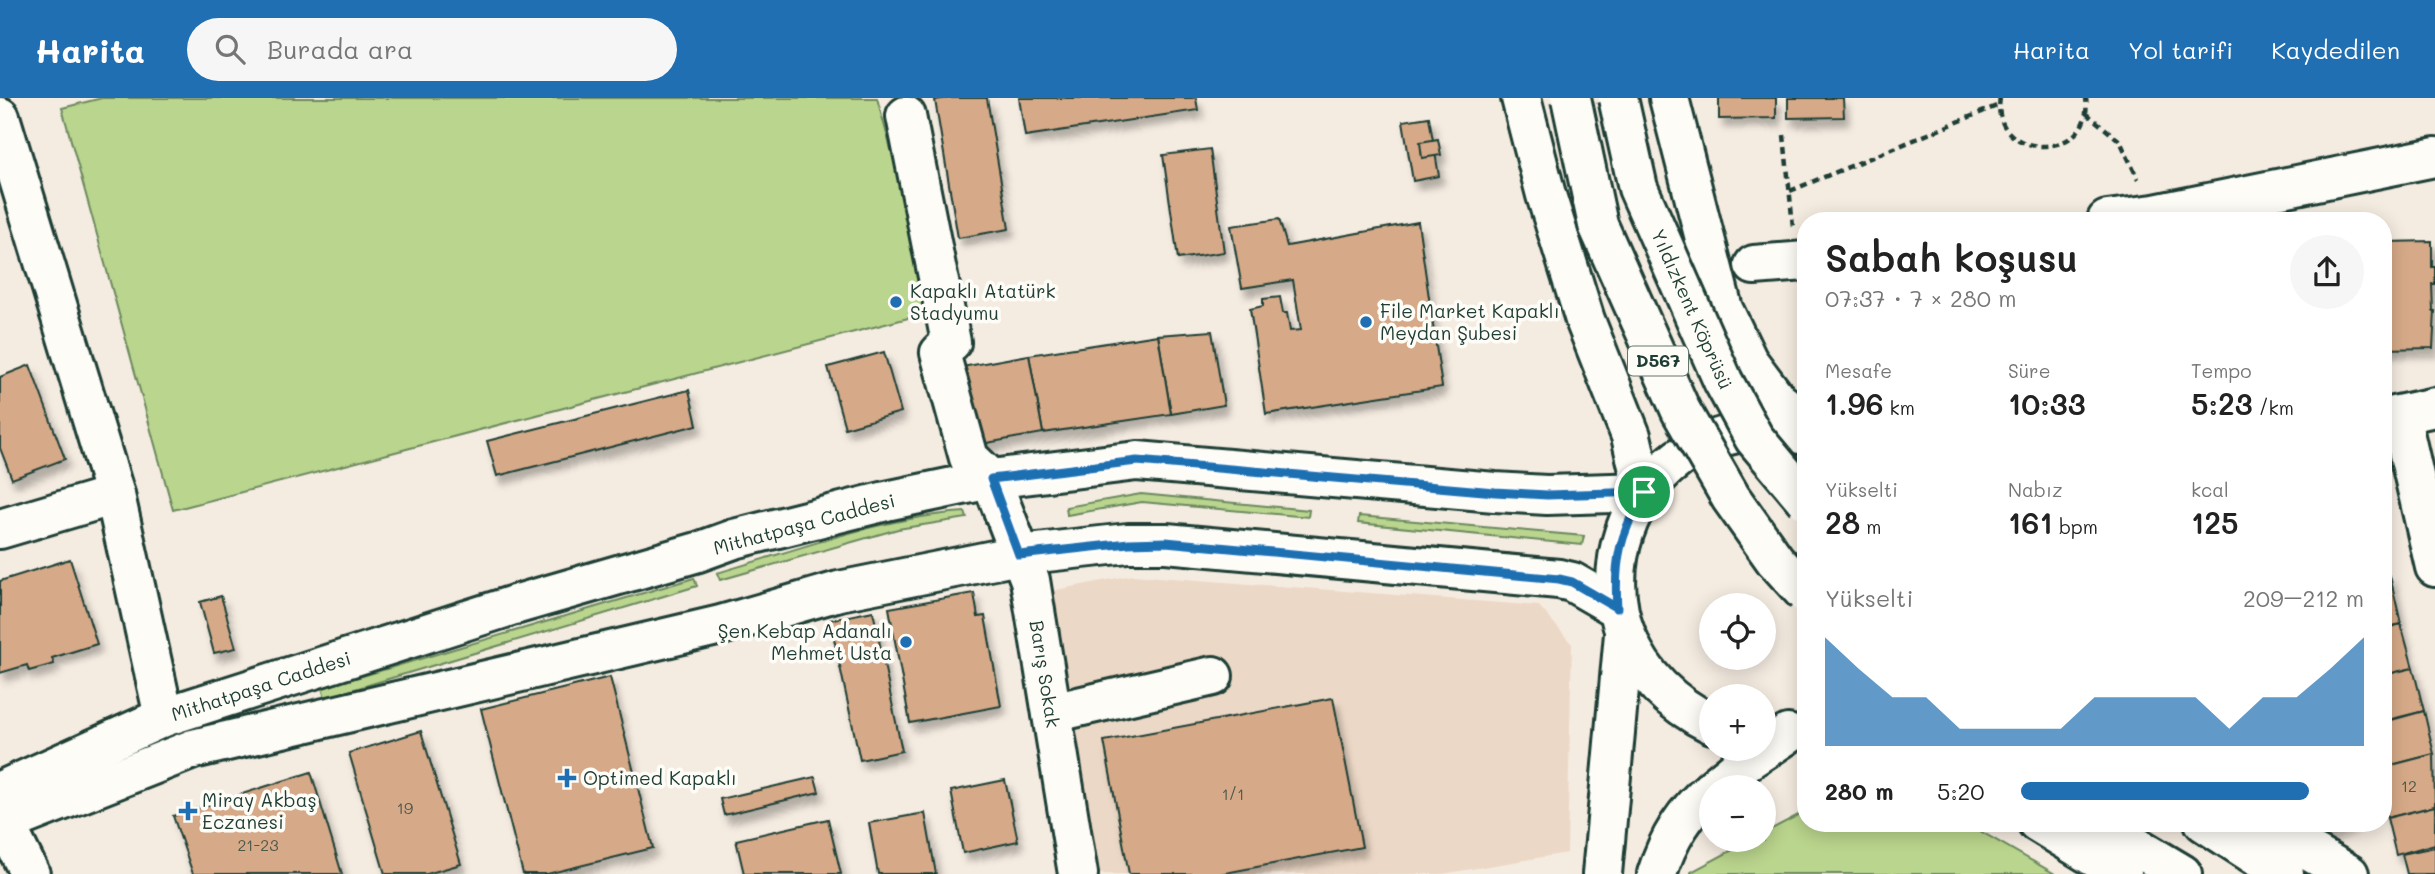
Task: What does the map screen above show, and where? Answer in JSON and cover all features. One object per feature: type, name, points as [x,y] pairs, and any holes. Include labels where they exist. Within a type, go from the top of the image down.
[{"type":"main road","points":[[1521,98],[1546,195],[1585,320],[1630,436],[1644,492]]},
{"type":"main road","name":"D567","points":[[1571,98],[1598,225],[1681,411],[1731,498],[1775,560],[1797,584]]},
{"type":"main road","name":"Yıldızkent Köprüsü","points":[[1618,98],[1638,188],[1723,381],[1754,438],[1797,489]]},
{"type":"main road","points":[[1669,98],[1723,309],[1748,361],[1778,401],[1797,415]]},
{"type":"main road","points":[[905,116],[951,342],[940,353],[970,458],[991,479]]},
{"type":"main road","points":[[0,117],[115,495],[164,717]]},
{"type":"main road","points":[[2164,212],[2435,157]]},
{"type":"main road","points":[[1754,265],[1797,262]]},
{"type":"main road","points":[[2406,413],[2435,567]]},
{"type":"main road","points":[[1602,874],[1621,621],[1615,578],[1619,547],[1629,519],[1644,492],[1662,472],[1684,455],[1708,442],[1761,430],[1797,434]]},
{"type":"main road","name":"Mithatpaşa Caddesi","points":[[2,813],[164,717],[501,609],[734,539],[886,501],[991,479],[1137,461],[1495,492],[1547,495],[1644,492]]},
{"type":"main road","name":"Barış Sokak","points":[[991,479],[1030,580],[1078,874]]},
{"type":"main road","points":[[2,522],[115,495]]},
{"type":"main road","name":"Mithatpaşa Caddesi","points":[[2,813],[193,749],[721,625],[839,591],[1019,555],[1129,543],[1166,542],[1559,579],[1572,582],[1621,621]]},
{"type":"main road","points":[[1621,621],[1635,657],[1649,679],[1688,713],[1699,718]]},
{"type":"main road","points":[[1052,713],[1213,676]]},
{"type":"main road","points":[[1728,775],[1786,733]]},
{"type":"main road","points":[[1657,874],[1668,844],[1682,820],[1699,800]]},
{"type":"main road","points":[[2,813],[30,874]]},
{"type":"main road","points":[[2053,832],[2122,874]]},
{"type":"main road","points":[[2112,832],[2182,874]]},
{"type":"main road","points":[[2219,832],[2284,874]]},
{"type":"main road","points":[[2276,832],[2349,874]]},
{"type":"path","points":[[2000,98],[2003,125],[2016,139],[2035,147],[2054,146],[2072,137],[2084,121],[2086,98]]},
{"type":"path","points":[[1790,191],[1999,105]]},
{"type":"path","points":[[2085,113],[2120,141],[2153,212]]},
{"type":"path","points":[[1784,135],[1797,236]]},
{"type":"shaded area","points":[[1133,575],[1539,606],[1572,644],[1567,853],[1442,874],[1093,874],[1051,591]]},
{"type":"green space","points":[[102,98],[877,98],[935,311],[173,510],[62,108]]},
{"type":"green space","points":[[1141,494],[1309,510],[1308,517],[1142,502],[1067,515],[1066,507]]},
{"type":"green space","points":[[965,512],[967,518],[898,529],[720,580],[717,573],[871,527]]},
{"type":"green space","points":[[1359,516],[1584,536],[1582,545],[1358,523]]},
{"type":"green space","points":[[694,578],[697,586],[325,698],[322,688]]},
{"type":"green space","points":[[1797,816],[1797,832],[1982,832],[2055,874],[1691,874],[1728,852],[1776,852],[1776,827]]},
{"type":"building","points":[[987,98],[1009,229],[958,238],[935,100]]},
{"type":"building","points":[[1019,98],[1196,98],[1198,110],[1025,136]]},
{"type":"building","points":[[1719,98],[1776,98],[1776,118],[1719,119]]},
{"type":"building","points":[[1788,98],[1843,98],[1844,117],[1788,118]]},
{"type":"building","points":[[1429,117],[1439,176],[1413,181],[1403,121]]},
{"type":"building","points":[[1438,139],[1441,155],[1422,158],[1420,142]]},
{"type":"building","points":[[1210,149],[1224,252],[1178,259],[1163,155]]},
{"type":"building","name":"File Market Kapaklı Meydan Şubesi","points":[[1279,219],[1287,246],[1418,222],[1442,387],[1266,414],[1250,309],[1263,306],[1263,299],[1280,297],[1283,313],[1287,313],[1290,331],[1301,330],[1293,280],[1242,288],[1231,226]]},
{"type":"building","points":[[2432,241],[2432,267],[2435,267],[2435,284],[2432,284],[2435,311],[2433,348],[2392,349],[2392,242]]},
{"type":"building","points":[[1212,331],[1224,405],[1171,414],[1158,335]]},
{"type":"building","points":[[1158,335],[1171,414],[1043,433],[1029,355]]},
{"type":"building","points":[[884,352],[901,412],[845,428],[828,367]]},
{"type":"building","points":[[1029,355],[1043,433],[970,446],[956,368]]},
{"type":"building","points":[[30,365],[65,459],[12,479],[0,448],[0,377]]},
{"type":"building","points":[[689,390],[697,425],[497,476],[487,441]]},
{"type":"building","points":[[70,559],[97,644],[52,658],[54,664],[29,671],[27,665],[0,673],[0,581]]},
{"type":"building","points":[[2392,585],[2401,624],[2392,626]]},
{"type":"building","points":[[974,593],[978,617],[985,616],[1001,706],[910,723],[889,608]]},
{"type":"building","points":[[221,596],[236,648],[214,653],[200,602]]},
{"type":"building","points":[[873,611],[902,751],[860,760],[830,620]]},
{"type":"building","points":[[2401,624],[2413,668],[2392,673],[2392,627]]},
{"type":"building","points":[[2413,668],[2424,711],[2392,719],[2392,673]]},
{"type":"building","name":"Optimed Kapaklı","points":[[610,677],[653,848],[547,874],[523,874],[481,709]]},
{"type":"building","points":[[1333,698],[1362,847],[1220,874],[1129,874],[1104,741]]},
{"type":"building","points":[[2424,711],[2434,754],[2392,765],[2392,720]]},
{"type":"building","points":[[421,731],[461,864],[427,874],[385,874],[349,753]]},
{"type":"building","points":[[2434,754],[2435,806],[2392,817],[2392,765]]},
{"type":"building","points":[[311,772],[342,874],[193,874],[173,816]]},
{"type":"building","points":[[815,777],[819,792],[724,815],[720,799]]},
{"type":"building","points":[[1005,780],[1018,841],[963,853],[951,791]]},
{"type":"building","points":[[2435,806],[2435,844],[2396,855],[2390,832],[2392,817]]},
{"type":"building","points":[[925,813],[936,874],[878,874],[869,823]]},
{"type":"building","points":[[828,819],[841,874],[744,874],[736,840]]},
{"type":"building","points":[[2316,832],[2332,832],[2319,838]]},
{"type":"building","points":[[2435,847],[2435,874],[2407,874],[2402,854]]},
{"type":"place","name":"Kapaklı Atatürk Stadyumu","points":[[896,302]]},
{"type":"place","name":"File Market Kapaklı Meydan Şubesi","points":[[1366,322]]},
{"type":"place","name":"Şen Kebap Adanalı Mehmet Usta","points":[[906,642]]},
{"type":"place","name":"Optimed Kapaklı","points":[[567,778]]},
{"type":"place","name":"Miray Akbaş Eczanesi","points":[[188,811]]},
{"type":"route","points":[[1137,461],[1495,492],[1547,495],[1644,492],[1629,519],[1619,547],[1615,578],[1617,608],[1572,582],[1559,579],[1395,562],[1166,542],[1129,543],[1019,555],[991,479],[1137,461]]}]
